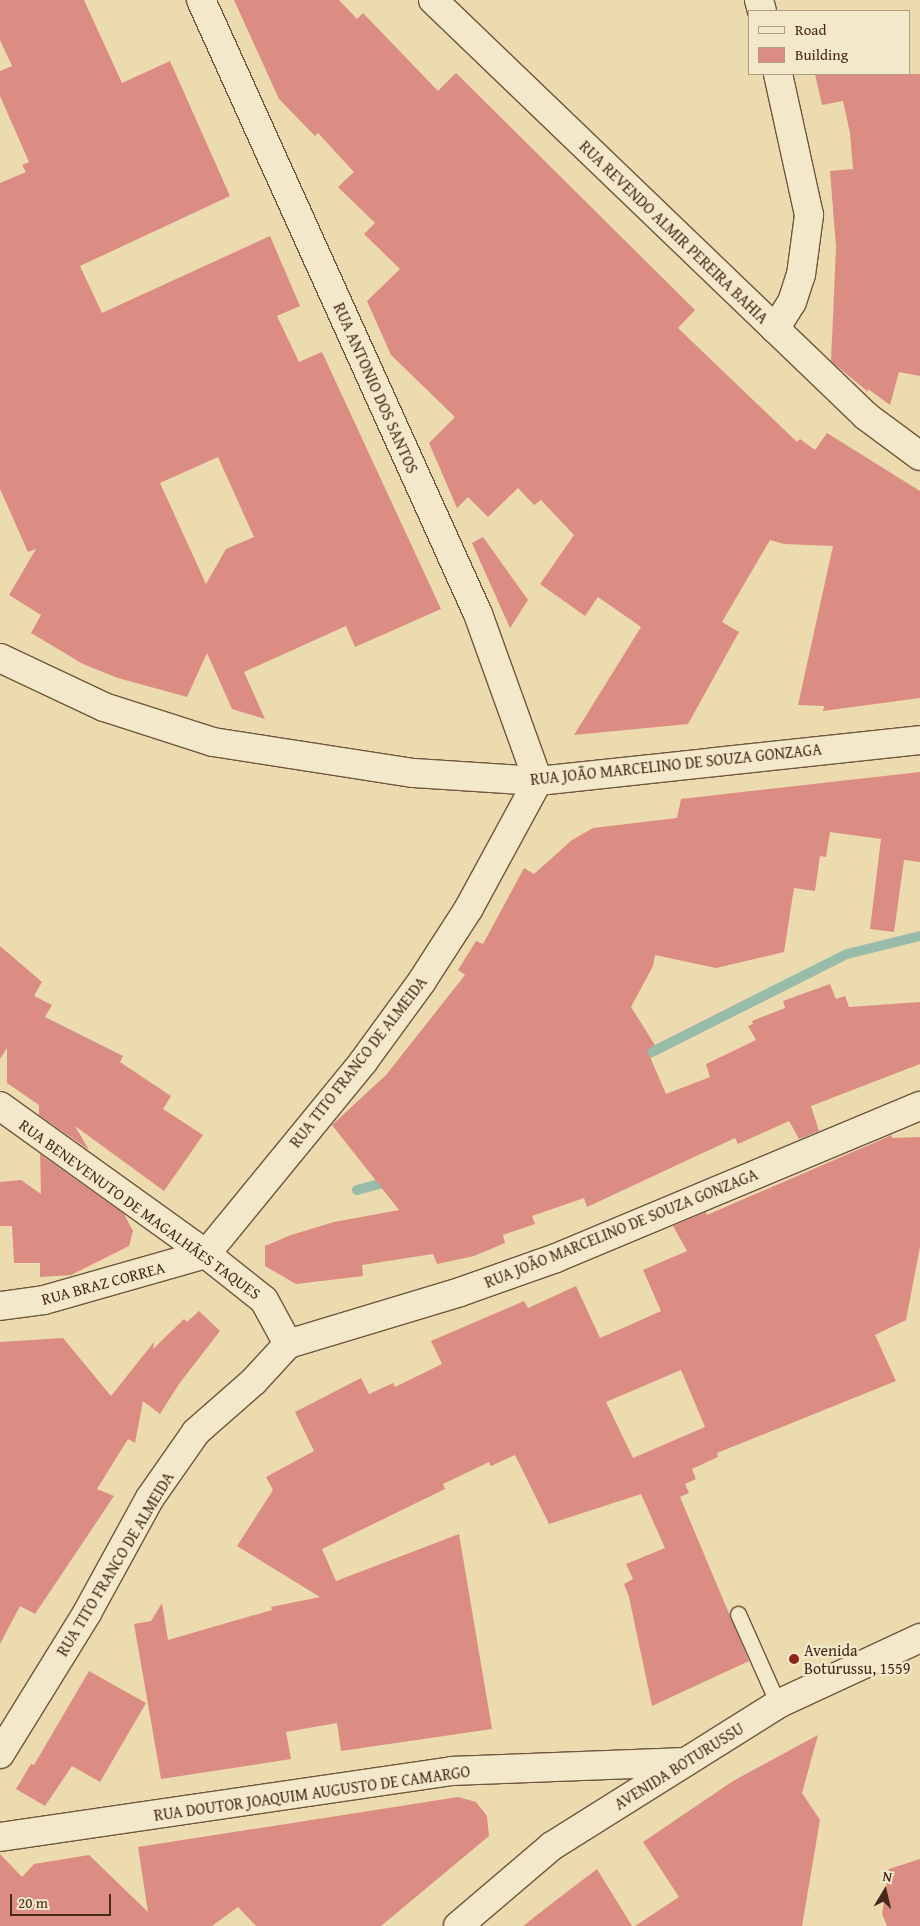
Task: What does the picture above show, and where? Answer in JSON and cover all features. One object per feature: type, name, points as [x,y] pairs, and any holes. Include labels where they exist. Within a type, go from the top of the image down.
[{"type":"street","name":"RUA ANTONIO DOS SANTOS","points":[[201,0],[478,614],[538,780]]},
{"type":"street","name":"RUA REVENDO ALMIR PEREIRA BAHIA","points":[[433,0],[866,416],[920,456]]},
{"type":"street","points":[[775,329],[792,302],[802,275],[810,215],[778,75]]},
{"type":"street","name":"RUA JOÃO MARCELINO DE SOUZA GONZAGA","points":[[0,658],[104,707],[213,742],[414,773],[538,780],[920,740]]},
{"type":"street","name":"RUA TITO FRANCO DE ALMEIDA","points":[[206,1254],[363,1062],[422,981],[470,908],[538,780]]},
{"type":"street","name":"RUA BENEVENUTO DE MAGALHÃES TAQUES","points":[[0,1106],[206,1254],[264,1300],[288,1344]]},
{"type":"street","name":"RUA JOÃO MARCELINO DE SOUZA GONZAGA","points":[[288,1344],[460,1292],[556,1258],[920,1106]]},
{"type":"street","name":"RUA BRAZ CORREA","points":[[0,1306],[61,1296],[206,1254]]},
{"type":"street","name":"RUA TITO FRANCO DE ALMEIDA","points":[[0,1754],[87,1613],[155,1490],[196,1432],[254,1381],[288,1344]]},
{"type":"street","name":"AVENIDA BOTURUSSU","points":[[458,1926],[552,1846],[778,1704],[867,1660],[920,1638]]},
{"type":"street","name":"RUA DOUTOR JOAQUIM AUGUSTO DE CAMARGO","points":[[0,1837],[452,1771],[686,1762]]},
{"type":"lane","points":[[738,1614],[778,1704]]},
{"type":"building","points":[[0,0],[84,0],[122,83],[170,61],[230,196],[80,266],[102,313],[270,236],[300,306],[277,316],[299,362],[322,352],[441,609],[355,647],[346,626],[244,672],[265,719],[232,709],[207,653],[187,697],[118,678],[83,664],[31,633],[41,615],[9,595],[36,549],[28,552],[0,489],[0,183],[26,172],[22,165],[29,162],[0,96],[0,71],[12,66],[0,40]],"holes":[[[218,457],[254,537],[226,549],[206,584],[160,483]]]},
{"type":"building","points":[[234,0],[339,0],[357,19],[363,13],[438,91],[456,73],[695,310],[678,328],[797,442],[800,439],[815,450],[827,433],[920,491],[920,698],[823,711],[824,706],[798,705],[833,546],[784,544],[770,540],[722,622],[739,632],[688,724],[574,735],[641,627],[598,597],[585,616],[540,584],[574,535],[541,500],[534,505],[518,488],[488,517],[468,497],[457,508],[429,443],[455,417],[391,355],[367,301],[400,269],[364,234],[375,223],[338,187],[354,172],[318,133],[315,136],[279,99]]},
{"type":"building","points":[[920,74],[920,376],[899,372],[890,405],[868,389],[868,392],[831,361],[836,247],[830,171],[853,169],[850,133],[843,101],[822,105],[815,75]]},
{"type":"building","points":[[483,537],[528,600],[510,628],[472,543]]},
{"type":"building","points":[[920,772],[920,862],[904,860],[894,932],[870,929],[881,839],[830,832],[826,857],[820,856],[815,891],[794,888],[784,952],[716,968],[655,955],[653,966],[631,1007],[655,1045],[647,1050],[666,1094],[710,1077],[706,1064],[756,1040],[748,1026],[753,1024],[752,1021],[785,1008],[783,1001],[830,984],[836,999],[845,996],[849,1007],[920,1002],[920,1064],[811,1106],[819,1131],[799,1139],[789,1121],[738,1144],[735,1138],[587,1207],[584,1198],[532,1216],[535,1224],[503,1235],[505,1243],[474,1256],[437,1264],[433,1254],[362,1265],[363,1276],[296,1284],[265,1266],[265,1246],[291,1235],[334,1222],[399,1210],[332,1125],[386,1075],[465,975],[458,970],[476,941],[483,944],[524,868],[534,874],[572,840],[593,828],[677,818],[681,799]]},
{"type":"building","points":[[0,946],[42,982],[34,996],[52,1005],[45,1017],[123,1056],[120,1062],[171,1096],[163,1109],[203,1135],[164,1191],[75,1126],[89,1150],[39,1115],[39,1105],[7,1083],[7,1048],[0,1059]]},
{"type":"building","points":[[892,1135],[892,1138],[920,1137],[920,1247],[906,1320],[875,1335],[896,1381],[717,1453],[718,1457],[692,1469],[696,1479],[685,1484],[689,1493],[680,1497],[749,1661],[652,1706],[629,1597],[624,1584],[633,1579],[626,1564],[665,1548],[641,1494],[549,1524],[515,1455],[491,1466],[489,1462],[443,1484],[445,1489],[322,1549],[336,1581],[459,1534],[492,1729],[341,1751],[337,1723],[286,1732],[291,1759],[161,1779],[134,1624],[151,1621],[162,1603],[168,1640],[272,1610],[271,1607],[320,1597],[237,1546],[273,1490],[266,1477],[314,1451],[295,1412],[361,1378],[369,1394],[393,1383],[395,1387],[442,1364],[431,1341],[524,1301],[528,1308],[576,1286],[600,1338],[661,1311],[643,1270],[687,1251],[673,1226],[706,1212],[707,1215]],"holes":[[[681,1370],[705,1427],[633,1458],[606,1402]]]},
{"type":"building","points":[[40,1154],[124,1214],[133,1231],[129,1246],[71,1275],[40,1277],[40,1263],[14,1263],[12,1226],[0,1226],[0,1182],[21,1180],[41,1194]]},
{"type":"building","points":[[199,1311],[220,1331],[179,1384],[160,1414],[143,1401],[135,1443],[128,1439],[97,1489],[114,1496],[35,1614],[20,1606],[0,1644],[0,1342],[63,1338],[111,1396],[154,1342],[153,1349],[184,1319],[187,1322]]},
{"type":"building","points":[[89,1671],[146,1703],[100,1782],[72,1766],[45,1806],[16,1789],[31,1764],[34,1765]]},
{"type":"building","points":[[818,1735],[802,1793],[820,1820],[802,1926],[635,1926],[679,1897],[643,1842],[733,1781]]},
{"type":"building","points":[[458,1797],[476,1802],[487,1816],[489,1836],[381,1926],[256,1926],[238,1907],[212,1926],[0,1926],[0,1854],[22,1877],[34,1864],[89,1855],[148,1912],[138,1847]]},
{"type":"building","points":[[920,1859],[920,1926],[887,1926],[882,1914],[889,1869]]},
{"type":"building","points":[[597,1869],[632,1926],[523,1926],[555,1901]]},
{"type":"waterway","points":[[638,1059],[847,954],[920,936]]},
{"type":"waterway","points":[[357,1190],[390,1181]]},
{"type":"place","name":"Avenida Boturussu, 1559","points":[[794,1659]]}]
